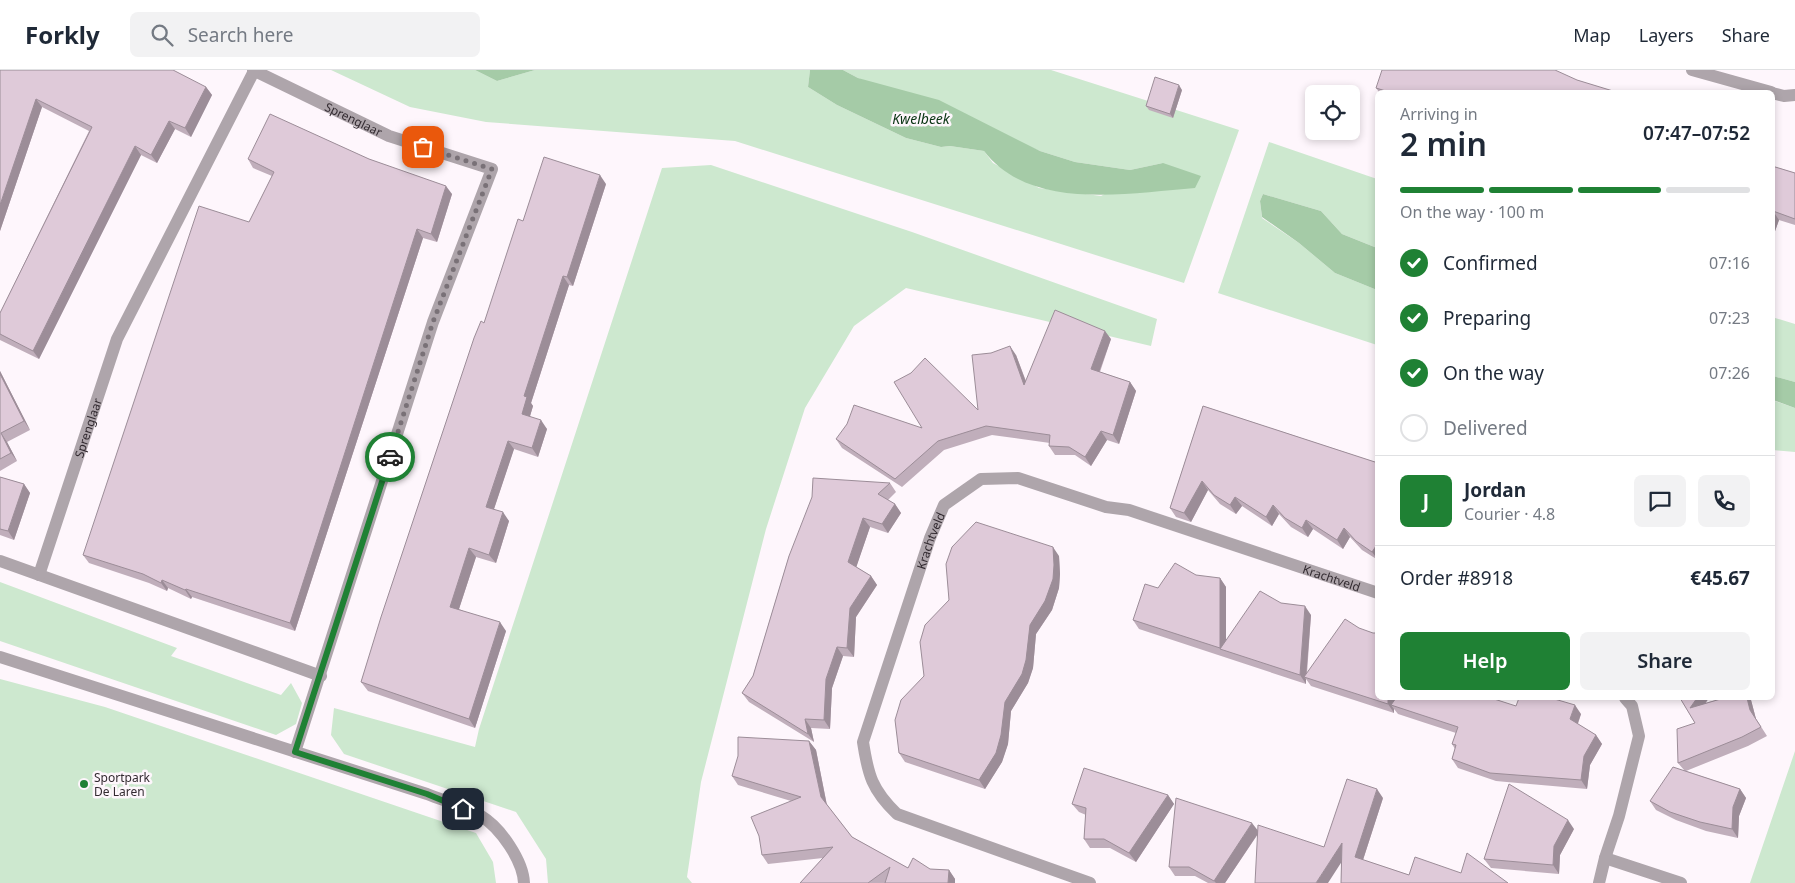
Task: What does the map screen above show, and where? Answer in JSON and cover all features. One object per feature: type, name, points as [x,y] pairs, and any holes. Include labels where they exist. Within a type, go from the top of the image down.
[{"type":"street","name":"Sprenglaar","points":[[38,575],[118,339],[253,70],[389,136],[492,169],[433,322],[321,676],[295,752]]},
{"type":"street","points":[[1692,70],[1762,90]]},
{"type":"street","points":[[1775,94],[1784,96],[1795,95]]},
{"type":"street","name":"Krachtveld","points":[[1090,883],[897,814],[884,801],[868,775],[863,742],[930,538],[944,504],[981,479],[1018,478],[1099,505],[1129,510],[1375,592]]},
{"type":"street","points":[[0,560],[321,676]]},
{"type":"street","points":[[0,657],[427,794],[482,816],[506,840],[523,870],[524,883]]},
{"type":"street","points":[[1599,883],[1605,858],[1620,816],[1639,736],[1632,706],[1627,700]]},
{"type":"street","points":[[1605,858],[1681,883]]},
{"type":"shaded area","points":[[331,70],[475,70],[497,81],[535,70],[810,70],[808,87],[837,105],[906,138],[941,147],[950,146],[984,151],[993,163],[1039,188],[1101,196],[1163,163],[1130,170],[1075,162],[1040,151],[858,78],[843,70],[1051,70],[1239,130],[1184,283],[735,141],[486,122],[410,107]]},
{"type":"shaded area","points":[[1269,142],[1375,178],[1375,247],[1342,234],[1321,211],[1263,194],[1260,201],[1262,218],[1299,243],[1335,273],[1375,289],[1375,344],[1218,293]]},
{"type":"shaded area","points":[[711,165],[912,232],[1157,319],[1151,346],[906,288],[854,326],[805,408],[766,529],[701,782],[687,877],[692,883],[548,883],[546,859],[516,812],[344,754],[331,735],[334,708],[475,747],[479,729],[662,168]]},
{"type":"shaded area","points":[[1775,318],[1795,324],[1795,382],[1775,377]]},
{"type":"shaded area","points":[[1775,401],[1795,408],[1795,452],[1775,450]]},
{"type":"shaded area","points":[[0,582],[177,648],[171,656],[281,695],[291,683],[302,703],[296,724],[276,735],[0,641]]},
{"type":"shaded area","points":[[0,679],[105,707],[476,833],[493,862],[496,883],[0,883]]},
{"type":"shaded area","points":[[1795,751],[1795,883],[1750,883]]},
{"type":"water","points":[[475,70],[535,70],[497,81]]},
{"type":"water","name":"Kwelbeek","points":[[810,70],[843,70],[858,78],[939,100],[1040,151],[1075,162],[1130,170],[1163,163],[1201,176],[1195,188],[1111,195],[1054,191],[1027,183],[1004,170],[984,151],[950,146],[941,147],[906,138],[837,105],[808,87]]},
{"type":"water","points":[[1263,194],[1321,211],[1342,234],[1375,247],[1375,289],[1335,273],[1299,243],[1262,217],[1260,201]]},
{"type":"water","points":[[1775,377],[1795,382],[1795,408],[1775,401]]},
{"type":"building","points":[[0,70],[173,70],[206,87],[185,128],[169,121],[151,155],[135,146],[33,351],[0,334],[0,313],[92,127],[36,99],[0,205]]},
{"type":"building","points":[[1382,70],[1555,70],[1577,80],[1610,90],[1382,90],[1376,88]]},
{"type":"building","points":[[1155,77],[1179,85],[1170,114],[1146,106]]},
{"type":"building","points":[[270,114],[369,159],[446,186],[431,234],[417,229],[290,623],[185,590],[162,580],[161,583],[143,574],[83,555],[199,206],[249,222],[274,172],[248,159]]},
{"type":"building","points":[[544,157],[600,175],[567,277],[563,276],[524,396],[527,397],[522,414],[541,420],[532,448],[508,441],[486,507],[503,512],[489,555],[469,548],[450,607],[500,622],[469,719],[361,682],[474,338],[481,321],[484,323],[518,219],[523,221]]},
{"type":"building","points":[[1775,167],[1795,173],[1795,219],[1775,212]]},
{"type":"building","points":[[1055,310],[1105,331],[1091,369],[1130,382],[1113,435],[1101,431],[1085,457],[1069,447],[1049,446],[1050,435],[986,426],[938,441],[895,479],[836,439],[847,424],[854,405],[922,428],[894,382],[911,373],[925,358],[978,410],[972,355],[991,353],[1010,346],[1024,385]]},
{"type":"building","points":[[0,374],[24,421],[1,433],[11,453],[0,459]]},
{"type":"building","points":[[1203,406],[1375,462],[1375,548],[1372,552],[1356,541],[1344,528],[1337,540],[1306,520],[1302,528],[1285,518],[1273,505],[1266,517],[1235,497],[1230,505],[1214,495],[1202,481],[1184,513],[1170,508]]},
{"type":"building","points":[[0,477],[24,484],[8,531],[0,529]]},
{"type":"building","points":[[813,478],[890,483],[878,494],[895,504],[882,524],[863,518],[848,562],[871,576],[850,608],[847,648],[837,647],[826,679],[824,720],[805,719],[808,734],[742,693],[753,676],[789,556],[812,497]]},
{"type":"building","points":[[976,522],[1053,547],[1054,565],[1053,579],[1045,601],[1030,625],[1026,660],[1022,674],[1005,702],[1001,735],[996,753],[979,780],[899,753],[895,720],[901,700],[924,676],[920,642],[925,625],[949,600],[946,564],[952,547]]},
{"type":"building","points":[[1175,563],[1196,575],[1220,578],[1220,648],[1133,620],[1145,584],[1158,588]]},
{"type":"building","points":[[1260,591],[1281,603],[1305,606],[1300,675],[1220,649]]},
{"type":"building","points":[[1345,619],[1359,628],[1375,633],[1375,700],[1304,677]]},
{"type":"building","points":[[1376,700],[1388,700],[1388,704]]},
{"type":"building","points":[[1395,700],[1497,700],[1516,706],[1518,700],[1558,700],[1575,705],[1570,719],[1596,735],[1584,756],[1581,780],[1490,773],[1452,759],[1456,745],[1452,744],[1458,727],[1391,705]]},
{"type":"building","points":[[1681,700],[1696,700],[1690,708],[1717,700],[1748,700],[1750,710],[1761,727],[1742,737],[1678,763],[1677,729],[1695,723]]},
{"type":"building","points":[[738,737],[809,741],[821,797],[852,837],[908,868],[913,858],[930,869],[949,870],[948,883],[885,883],[890,867],[868,883],[800,883],[833,847],[762,855],[759,836],[751,817],[801,797],[732,776],[738,756]]},
{"type":"building","points":[[1673,767],[1740,789],[1733,807],[1732,829],[1700,822],[1670,812],[1650,801]]},
{"type":"building","points":[[1084,768],[1168,795],[1129,853],[1104,839],[1084,839],[1086,808],[1072,804]]},
{"type":"building","points":[[1347,779],[1377,789],[1355,857],[1409,875],[1415,857],[1461,873],[1467,853],[1508,883],[1341,883],[1342,843],[1316,883],[1255,883],[1258,825],[1324,847]]},
{"type":"building","points":[[1509,784],[1568,820],[1554,846],[1553,865],[1484,859]]},
{"type":"building","points":[[1176,798],[1252,823],[1214,881],[1189,867],[1169,867]]},
{"type":"way so far","points":[[390,457],[433,322],[492,169],[423,147]]},
{"type":"place","name":"Sportpark De Laren","points":[[84,784]]},
{"type":"route","points":[[390,457],[295,752],[427,794],[463,809]]}]
